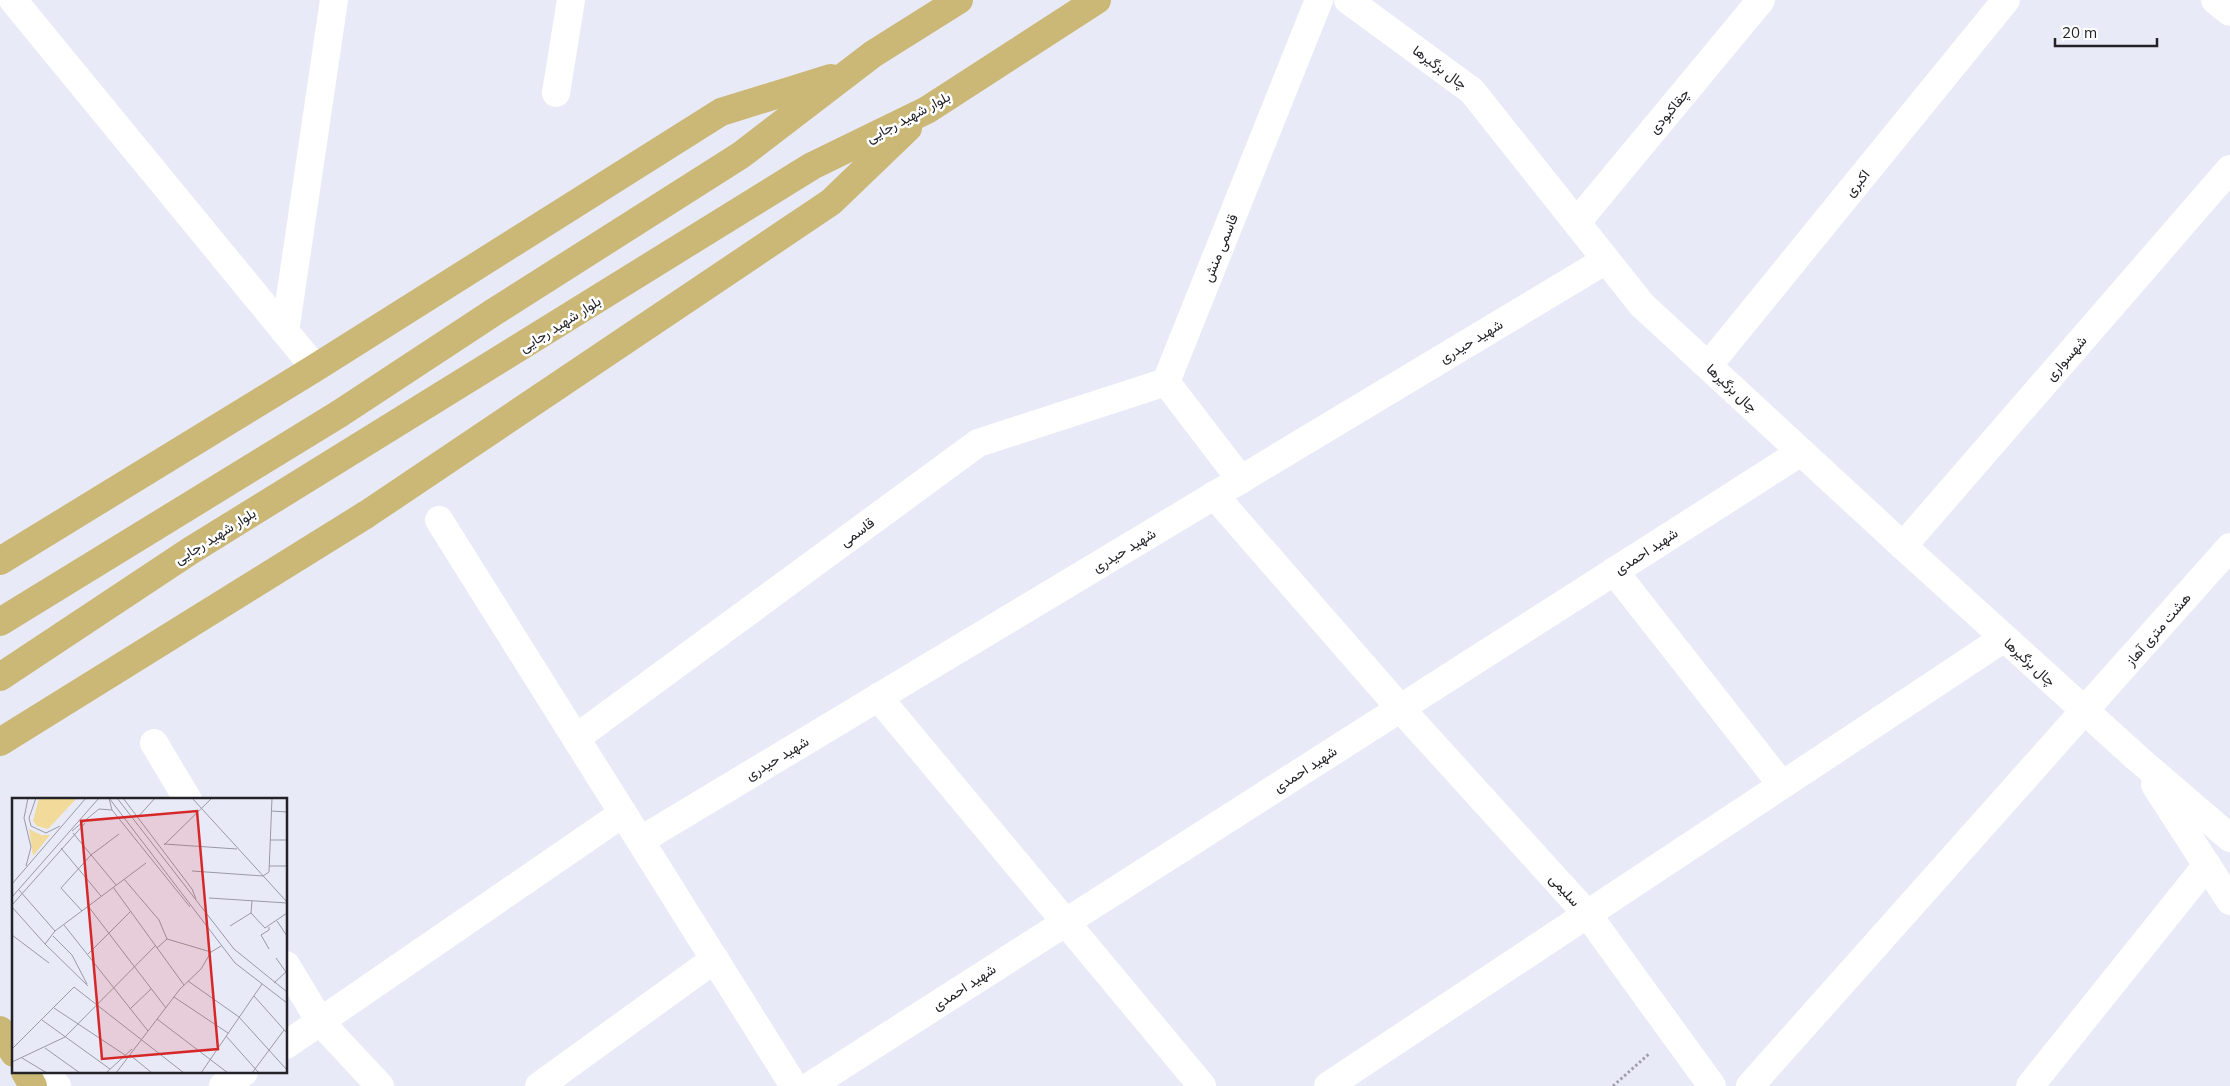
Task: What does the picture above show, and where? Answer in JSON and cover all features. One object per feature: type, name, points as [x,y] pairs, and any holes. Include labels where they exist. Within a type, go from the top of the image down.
[{"type":"main road","points":[[5,619],[339,414],[494,312],[741,155],[847,74],[960,0]]},
{"type":"main road","name":"بلوار شهید رجایی","points":[[0,678],[190,550],[524,346],[812,166],[927,110],[1097,0]]},
{"type":"main road","points":[[2,557],[315,368],[720,112],[847,74]]},
{"type":"main road","points":[[0,742],[367,514],[831,202],[927,110]]},
{"type":"main road","points":[[0,1029],[12,1050]]},
{"type":"main road","points":[[26,1074],[33,1086]]},
{"type":"street","points":[[13,0],[315,368]]},
{"type":"street","points":[[285,332],[334,0]]},
{"type":"street","points":[[556,93],[570,0]]},
{"type":"street","name":"قاسمی منش","points":[[1166,382],[1319,0]]},
{"type":"street","name":"چال بزگیرها","points":[[1348,0],[1472,91],[1642,305],[2086,712],[2138,758],[2225,825]]},
{"type":"street","name":"چقاکبودی","points":[[1577,222],[1761,0]]},
{"type":"street","name":"اکبری","points":[[1708,366],[2006,0]]},
{"type":"street","points":[[2215,0],[2230,12]]},
{"type":"street","name":"شهسواری","points":[[1903,546],[2230,169]]},
{"type":"street","name":"شهید حیدری","points":[[642,840],[1606,260]]},
{"type":"street","points":[[1166,382],[1241,480]]},
{"type":"street","name":"قاسمی","points":[[576,738],[978,443],[1166,382]]},
{"type":"street","name":"شهید احمدی","points":[[810,1086],[1801,452]]},
{"type":"street","name":"سلیمی","points":[[1214,495],[1400,708],[1588,915],[1712,1086]]},
{"type":"street","points":[[440,520],[622,814],[642,840],[794,1086]]},
{"type":"street","name":"هشت متری آهاز","points":[[1750,1086],[2086,712],[2230,547]]},
{"type":"street","points":[[1614,571],[1782,786]]},
{"type":"street","points":[[1328,1086],[2004,638]]},
{"type":"street","points":[[878,697],[1202,1086]]},
{"type":"street","points":[[154,743],[187,798]]},
{"type":"street","name":"چال بزگیرها","points":[[2138,758],[2230,901]]},
{"type":"street","points":[[288,1044],[321,1023],[622,814]]},
{"type":"street","points":[[2030,1086],[2207,865]]},
{"type":"street","points":[[539,1086],[716,959]]},
{"type":"street","points":[[288,968],[321,1023],[380,1086]]},
{"type":"street","points":[[0,1029],[12,1040]]},
{"type":"street","points":[[46,1074],[57,1086]]},
{"type":"street","points":[[223,1086],[241,1074]]},
{"type":"path","points":[[1613,1086],[1673,1033]]}]
